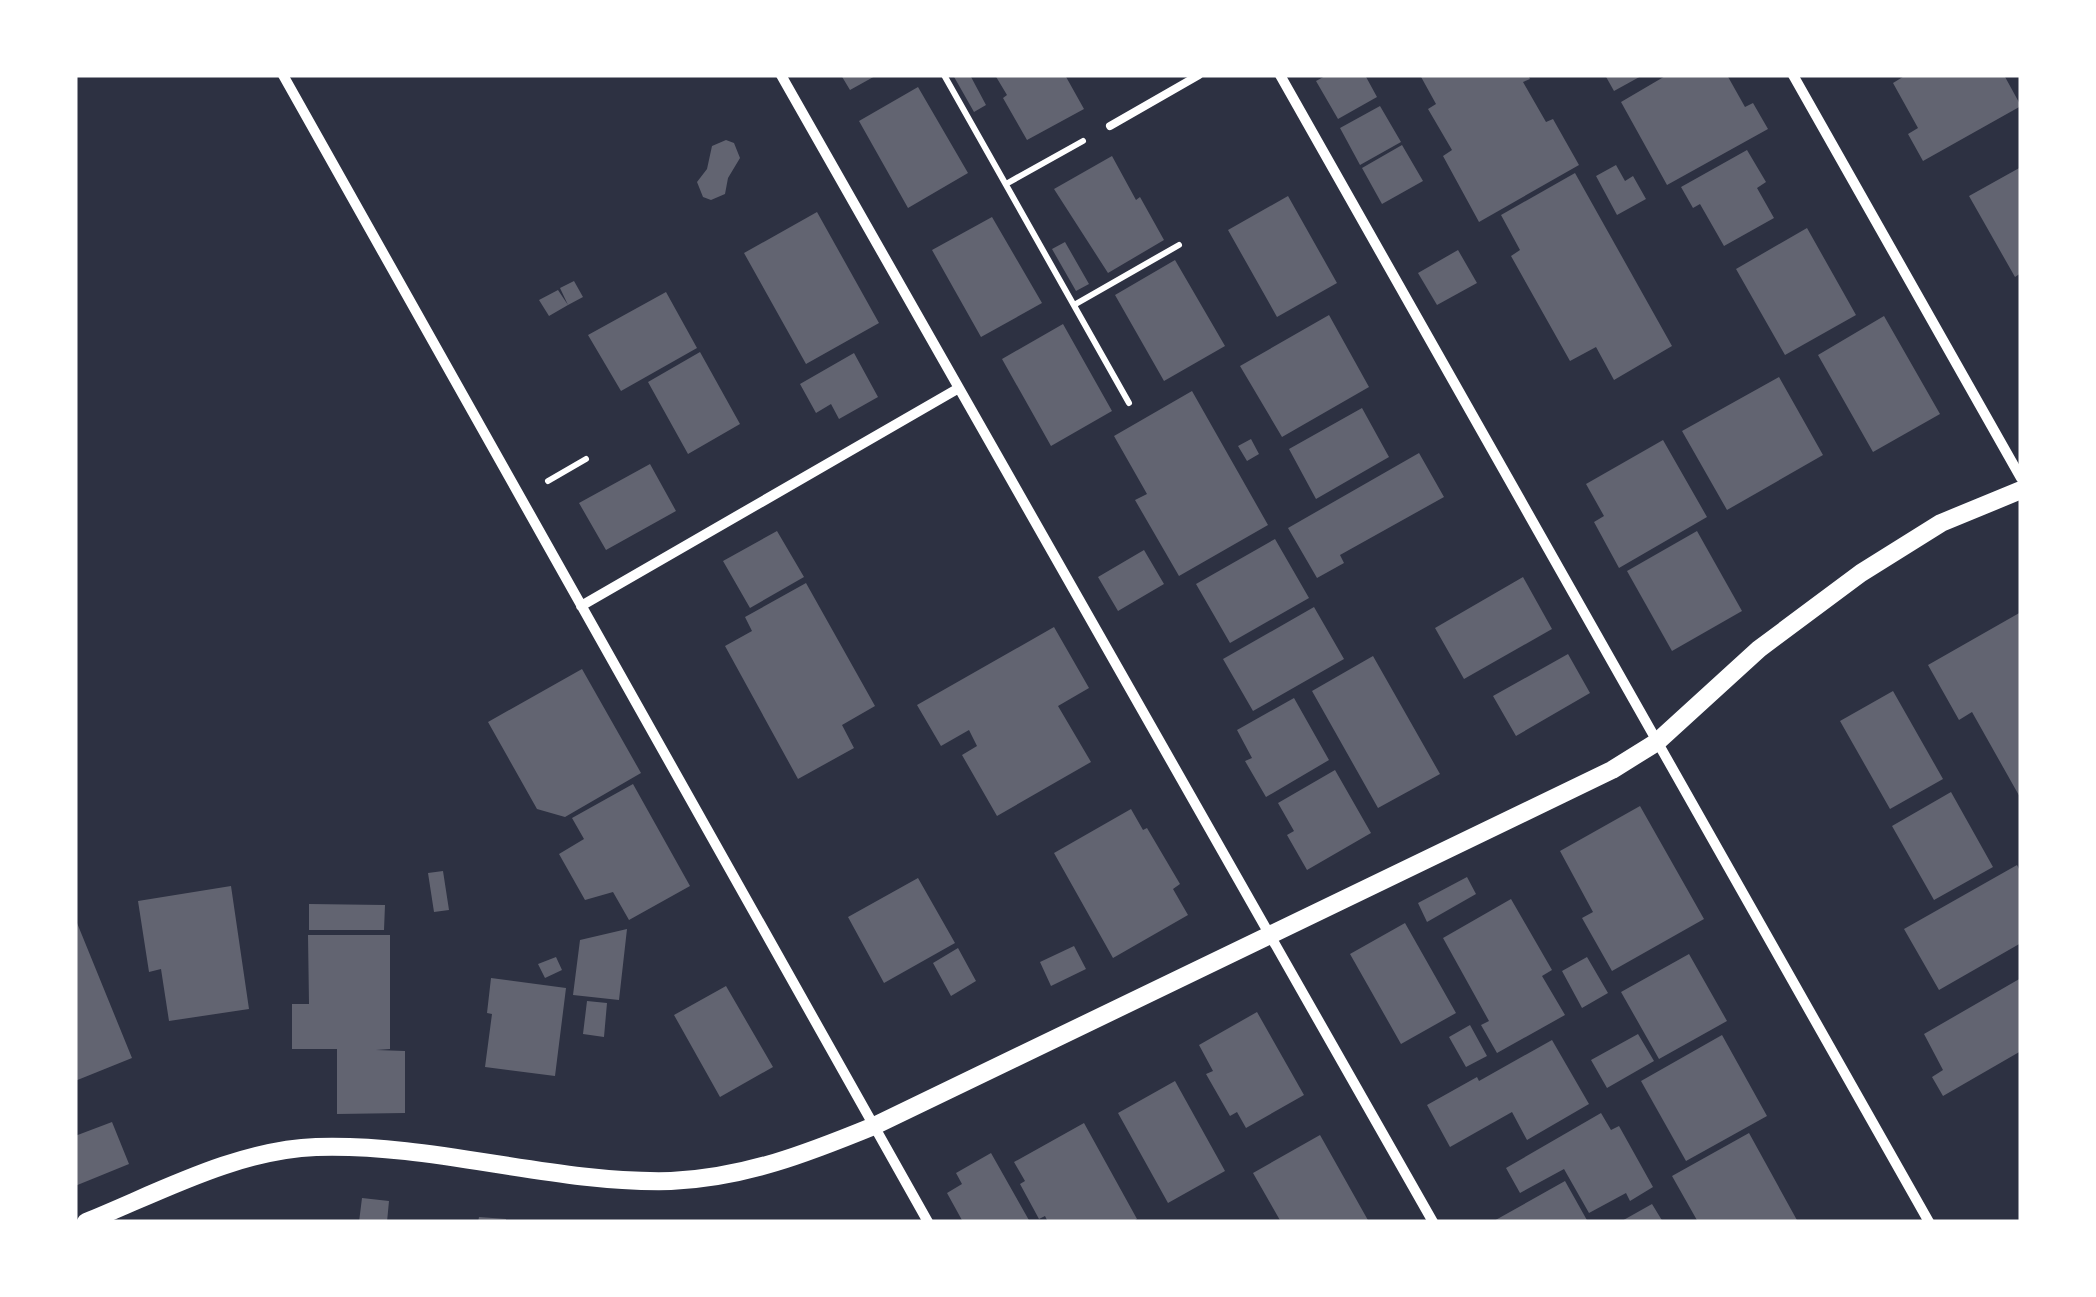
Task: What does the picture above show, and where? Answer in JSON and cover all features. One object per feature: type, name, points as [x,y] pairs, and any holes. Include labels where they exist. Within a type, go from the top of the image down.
[{"type":"street","points":[[283,75],[928,1222]]},
{"type":"street","points":[[781,75],[1434,1222]]},
{"type":"street","points":[[1280,75],[1929,1222]]},
{"type":"street","points":[[1794,75],[2021,478]]},
{"type":"street","points":[[582,606],[959,388]]},
{"type":"street","points":[[86,1222],[214,1170],[262,1155],[312,1147],[362,1147],[600,1178],[670,1181],[775,1165],[874,1126],[1563,795],[1657,742],[1759,649],[1874,564],[1941,523],[2021,490]]},
{"type":"lane","points":[[1110,126],[1200,75]]},
{"type":"path","points":[[944,75],[1129,403]]},
{"type":"path","points":[[1006,184],[1110,126]]},
{"type":"path","points":[[1074,305],[1179,245]]},
{"type":"path","points":[[545,482],[586,459]]},
{"type":"building","points":[[841,75],[877,75],[850,90]]},
{"type":"building","points":[[953,75],[970,75],[986,105],[974,112]]},
{"type":"building","points":[[995,75],[1065,75],[1084,109],[1027,140]]},
{"type":"building","points":[[1327,75],[1365,75],[1377,97],[1338,119],[1316,81]]},
{"type":"building","points":[[1420,75],[1528,75],[1530,79],[1523,82],[1546,122],[1553,119],[1579,165],[1479,222],[1443,156],[1452,150],[1428,109],[1436,104]]},
{"type":"building","points":[[1605,75],[1643,75],[1614,91]]},
{"type":"building","points":[[1667,75],[1727,75],[1745,107],[1753,103],[1768,129],[1667,185],[1621,102]]},
{"type":"building","points":[[1906,75],[2004,75],[2021,106],[1923,161],[1908,134],[1918,128],[1893,83]]},
{"type":"building","points":[[918,87],[968,173],[908,208],[859,121]]},
{"type":"building","points":[[1380,106],[1401,142],[1360,165],[1340,128]]},
{"type":"building","points":[[726,140],[734,143],[740,158],[728,178],[725,194],[711,200],[703,197],[697,182],[707,169],[712,146]]},
{"type":"building","points":[[1402,145],[1423,181],[1382,204],[1362,168]]},
{"type":"building","points":[[1747,150],[1766,182],[1757,188],[1774,218],[1724,246],[1700,204],[1693,208],[1681,187]]},
{"type":"building","points":[[1112,156],[1164,240],[1108,273],[1054,189]]},
{"type":"building","points":[[1616,165],[1625,181],[1633,176],[1646,199],[1617,215],[1596,176]]},
{"type":"building","points":[[2021,167],[2021,273],[2015,277],[1969,196]]},
{"type":"building","points":[[1575,173],[1672,346],[1614,380],[1596,347],[1570,361],[1511,256],[1520,250],[1501,215]]},
{"type":"building","points":[[1288,196],[1337,283],[1277,317],[1228,230]]},
{"type":"building","points":[[817,212],[879,323],[806,364],[744,253]]},
{"type":"building","points":[[992,217],[1042,303],[981,337],[932,250]]},
{"type":"building","points":[[1807,228],[1856,315],[1785,355],[1736,269]]},
{"type":"building","points":[[1065,242],[1089,284],[1076,291],[1052,249]]},
{"type":"building","points":[[1458,250],[1477,283],[1437,305],[1418,273]]},
{"type":"building","points":[[1175,260],[1225,346],[1164,381],[1115,295]]},
{"type":"building","points":[[574,281],[583,297],[568,305],[560,288]]},
{"type":"building","points":[[558,290],[568,305],[549,316],[539,300]]},
{"type":"building","points":[[666,292],[697,348],[621,391],[588,335]]},
{"type":"building","points":[[1329,315],[1369,387],[1282,437],[1240,366]]},
{"type":"building","points":[[1884,316],[1940,414],[1873,452],[1818,355]]},
{"type":"building","points":[[1063,324],[1112,411],[1051,446],[1002,359]]},
{"type":"building","points":[[700,352],[740,424],[688,454],[648,382]]},
{"type":"building","points":[[854,353],[878,397],[839,419],[831,404],[816,413],[800,384]]},
{"type":"building","points":[[1779,377],[1823,455],[1727,510],[1682,431]]},
{"type":"building","points":[[1192,391],[1268,525],[1179,576],[1135,500],[1147,494],[1114,436]]},
{"type":"building","points":[[1362,408],[1389,457],[1316,499],[1289,449]]},
{"type":"building","points":[[1251,439],[1259,454],[1247,461],[1238,446]]},
{"type":"building","points":[[1663,440],[1707,517],[1619,568],[1594,522],[1604,516],[1586,484]]},
{"type":"building","points":[[1419,453],[1444,497],[1340,555],[1344,563],[1317,578],[1288,528]]},
{"type":"building","points":[[650,464],[676,511],[606,550],[579,503]]},
{"type":"building","points":[[777,531],[804,577],[750,608],[723,561]]},
{"type":"building","points":[[1697,531],[1742,611],[1672,651],[1627,571]]},
{"type":"building","points":[[1275,539],[1309,598],[1230,643],[1196,584]]},
{"type":"building","points":[[1144,550],[1164,584],[1118,611],[1098,577]]},
{"type":"building","points":[[1523,577],[1552,629],[1464,679],[1435,628]]},
{"type":"building","points":[[806,583],[875,706],[842,725],[854,748],[798,779],[725,646],[752,631],[745,617]]},
{"type":"building","points":[[1314,607],[1344,659],[1253,711],[1223,659]]},
{"type":"building","points":[[2021,612],[2021,799],[1972,712],[1959,720],[1928,665]]},
{"type":"building","points":[[1054,627],[1089,688],[1058,706],[1091,762],[997,816],[962,755],[977,746],[969,730],[941,746],[917,705]]},
{"type":"building","points":[[1568,654],[1590,693],[1516,736],[1493,696]]},
{"type":"building","points":[[1373,656],[1440,774],[1378,808],[1312,691]]},
{"type":"building","points":[[582,669],[641,773],[565,817],[537,809],[488,722]]},
{"type":"building","points":[[1893,691],[1943,779],[1890,809],[1840,721]]},
{"type":"building","points":[[1294,698],[1329,760],[1266,797],[1245,761],[1252,758],[1237,730]]},
{"type":"building","points":[[1335,770],[1371,833],[1307,870],[1287,835],[1294,831],[1278,803]]},
{"type":"building","points":[[633,784],[690,886],[629,920],[613,892],[585,900],[559,854],[584,839],[572,818]]},
{"type":"building","points":[[1951,792],[1993,867],[1934,900],[1892,826]]},
{"type":"building","points":[[1640,806],[1704,919],[1612,971],[1582,918],[1593,912],[1560,851]]},
{"type":"building","points":[[1131,809],[1143,830],[1147,828],[1180,884],[1173,889],[1188,915],[1113,958],[1054,853]]},
{"type":"building","points":[[2017,865],[2021,873],[2021,943],[1939,990],[1904,929]]},
{"type":"building","points":[[443,871],[449,910],[434,912],[428,873]]},
{"type":"building","points":[[1467,877],[1476,894],[1427,922],[1418,903]]},
{"type":"building","points":[[918,878],[955,943],[884,983],[848,917]]},
{"type":"building","points":[[231,886],[249,1009],[169,1021],[161,969],[149,972],[138,901]]},
{"type":"building","points":[[1511,899],[1552,970],[1542,976],[1565,1015],[1497,1053],[1481,1025],[1489,1021],[1443,938]]},
{"type":"building","points":[[309,904],[385,905],[384,930],[309,930]]},
{"type":"building","points":[[75,918],[132,1058],[75,1081]]},
{"type":"building","points":[[1405,923],[1456,1013],[1401,1044],[1350,954]]},
{"type":"building","points":[[627,929],[619,1000],[573,995],[580,940]]},
{"type":"building","points":[[308,935],[390,935],[390,1049],[376,1050],[405,1051],[405,1113],[337,1114],[337,1049],[292,1049],[292,1004],[309,1004]]},
{"type":"building","points":[[1074,946],[1086,969],[1051,986],[1040,962]]},
{"type":"building","points":[[958,948],[976,981],[951,996],[933,963]]},
{"type":"building","points":[[1689,954],[1727,1021],[1659,1059],[1621,992]]},
{"type":"building","points":[[556,957],[562,970],[545,978],[538,964]]},
{"type":"building","points":[[1587,957],[1608,993],[1582,1008],[1562,971]]},
{"type":"building","points":[[491,978],[566,988],[555,1076],[485,1067],[492,1014],[487,1013]]},
{"type":"building","points":[[2021,978],[2021,1051],[1943,1096],[1932,1077],[1943,1070],[1924,1034]]},
{"type":"building","points":[[726,986],[773,1067],[720,1097],[674,1015]]},
{"type":"building","points":[[587,1001],[607,1003],[604,1037],[583,1034]]},
{"type":"building","points":[[1257,1012],[1304,1095],[1246,1128],[1237,1112],[1230,1116],[1206,1074],[1213,1071],[1199,1045]]},
{"type":"building","points":[[1470,1025],[1487,1056],[1466,1067],[1449,1037]]},
{"type":"building","points":[[1638,1034],[1654,1061],[1607,1088],[1591,1060]]},
{"type":"building","points":[[1722,1035],[1767,1116],[1686,1161],[1641,1081]]},
{"type":"building","points":[[1552,1040],[1589,1104],[1527,1140],[1512,1112],[1450,1147],[1427,1105]]},
{"type":"building","points":[[1175,1081],[1225,1171],[1168,1203],[1118,1113]]},
{"type":"building","points":[[1601,1113],[1611,1130],[1619,1126],[1653,1187],[1630,1201],[1626,1193],[1589,1213],[1564,1169],[1520,1193],[1506,1168]]},
{"type":"building","points":[[112,1122],[129,1164],[75,1186],[75,1136]]},
{"type":"building","points":[[1084,1123],[1137,1219],[1039,1219],[1020,1184],[1025,1181],[1014,1162]]},
{"type":"building","points":[[1749,1133],[1798,1222],[1698,1222],[1672,1176]]},
{"type":"building","points":[[1320,1135],[1369,1222],[1281,1222],[1253,1173]]},
{"type":"building","points":[[991,1153],[1030,1222],[963,1222],[947,1193],[962,1184],[956,1173]]},
{"type":"building","points":[[1565,1181],[1588,1222],[1492,1222]]},
{"type":"building","points":[[362,1198],[389,1201],[387,1222],[359,1222]]},
{"type":"building","points":[[1652,1204],[1663,1222],[1620,1222]]},
{"type":"building","points":[[479,1217],[506,1219],[506,1222],[478,1222]]}]
